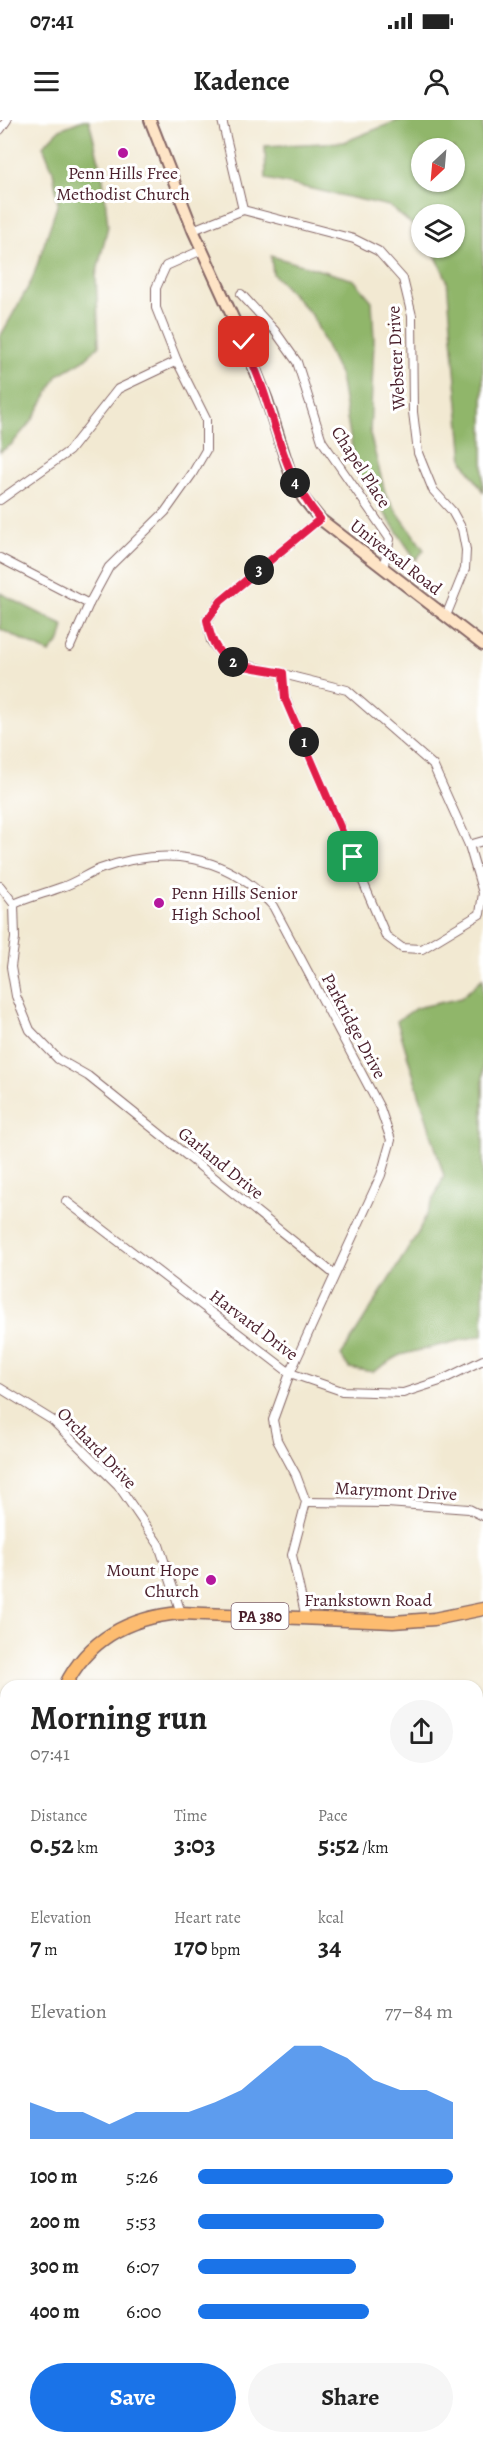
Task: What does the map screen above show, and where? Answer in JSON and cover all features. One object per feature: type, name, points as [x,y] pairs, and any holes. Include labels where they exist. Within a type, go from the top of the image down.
[{"type":"main road","name":"Frankstown Road","points":[[68,1680],[82,1658],[109,1635],[149,1617],[181,1613],[416,1621],[455,1616],[483,1609]]},
{"type":"street","points":[[0,130],[7,120]]},
{"type":"street","name":"Universal Road","points":[[150,120],[193,230],[244,342],[267,399],[290,473],[303,498],[320,519],[483,645]]},
{"type":"street","points":[[193,230],[243,210],[222,120]]},
{"type":"street","name":"Webster Drive","points":[[243,210],[354,239],[378,251],[404,279],[412,316],[413,412],[418,453],[434,490],[462,528],[466,550],[465,569],[446,616]]},
{"type":"street","points":[[70,647],[109,567],[165,512],[206,450],[206,419],[177,361],[156,309],[156,288],[166,266],[202,250]]},
{"type":"street","name":"Chapel Place","points":[[241,294],[275,331],[297,363],[322,441],[390,539],[383,568]]},
{"type":"street","points":[[0,500],[69,451],[118,389],[177,361]]},
{"type":"street","points":[[283,673],[285,699],[386,936],[402,948],[422,949],[480,914],[483,893],[470,845],[433,765],[347,690],[283,673],[234,662],[222,656],[211,641],[207,620],[221,601],[320,519]]},
{"type":"street","points":[[0,558],[89,604]]},
{"type":"street","points":[[470,845],[483,842]]},
{"type":"street","name":"Parkridge Drive","points":[[14,904],[35,894],[63,887],[99,870],[141,857],[174,856],[202,860],[234,873],[257,888],[273,906],[381,1108],[391,1140],[381,1174],[290,1373],[273,1420],[277,1440],[296,1474],[306,1502]]},
{"type":"street","points":[[0,886],[14,904]]},
{"type":"street","name":"Garland Drive","points":[[14,904],[15,938],[11,967],[16,996],[30,1030],[58,1059],[88,1076],[334,1274]]},
{"type":"street","name":"Harvard Drive","points":[[66,1201],[290,1373],[342,1392],[403,1393],[440,1381],[483,1360]]},
{"type":"street","name":"Orchard Drive","points":[[0,1388],[52,1420],[118,1485],[159,1545],[181,1613]]},
{"type":"street","points":[[306,1502],[292,1555],[306,1618]]},
{"type":"street","name":"Marymont Drive","points":[[306,1502],[387,1503],[469,1509],[483,1516]]},
{"type":"green space","points":[[89,120],[103,178],[108,226],[96,276],[99,346],[84,360],[58,375],[33,419],[11,445],[0,452],[0,337],[32,280],[58,203],[53,171],[43,146],[60,129]]},
{"type":"green space","points":[[399,120],[483,120],[483,492],[463,461],[447,280],[437,258],[465,258],[465,204],[411,204],[411,224],[389,206],[266,179],[265,146],[344,142]]},
{"type":"green space","points":[[271,256],[354,280],[372,301],[374,340],[370,434],[386,496],[424,550],[416,560],[356,471],[340,376],[312,315],[273,274]]},
{"type":"green space","points":[[0,593],[64,626],[60,641],[49,653],[0,629]]},
{"type":"green space","points":[[483,978],[483,1335],[400,1355],[373,1372],[349,1368],[341,1356],[418,1233],[444,1176],[397,1021],[416,1008],[461,998]]},
{"type":"place","name":"Penn Hills Free Methodist Church","points":[[123,153]]},
{"type":"place","name":"Penn Hills Senior High School","points":[[159,903]]},
{"type":"place","name":"Mount Hope Church","points":[[211,1580]]},
{"type":"route","points":[[244,342],[267,399],[290,473],[303,498],[320,519],[221,601],[207,620],[211,641],[222,656],[234,662],[283,673],[285,699],[353,857]]}]
